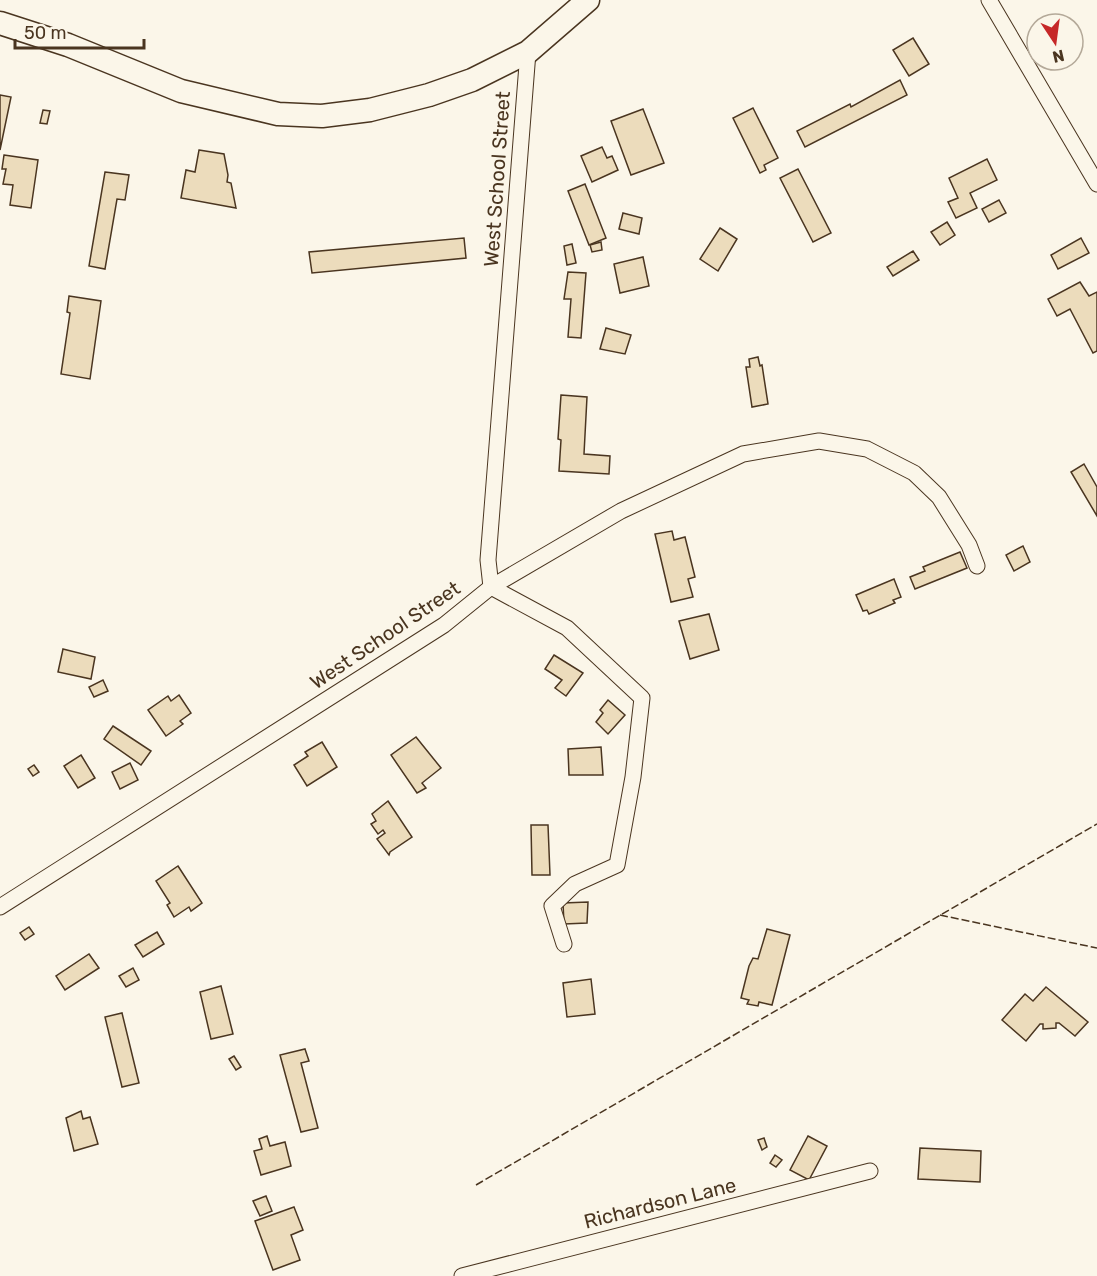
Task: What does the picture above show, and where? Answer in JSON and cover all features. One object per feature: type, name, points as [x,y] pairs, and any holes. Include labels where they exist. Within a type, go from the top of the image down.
[{"type":"main road","points":[[0,22],[68,45],[181,91],[278,114],[322,116],[370,110],[429,95],[472,80],[528,52],[588,0]]},
{"type":"street","points":[[989,0],[1097,184]]},
{"type":"street","name":"West School Street","points":[[0,907],[444,625],[491,587],[488,560],[528,52]]},
{"type":"street","points":[[491,587],[621,511],[743,454],[819,441],[867,449],[914,473],[939,497],[969,545],[977,566]]},
{"type":"street","points":[[491,587],[567,628],[642,698],[633,777],[617,865],[575,884],[552,906],[564,944]]},
{"type":"street","name":"Richardson Lane","points":[[462,1276],[870,1171]]},
{"type":"building","points":[[913,38],[929,64],[909,76],[893,50]]},
{"type":"building","points":[[900,80],[907,95],[805,147],[797,131],[850,104],[851,107]]},
{"type":"building","points":[[0,95],[11,97],[0,150]]},
{"type":"building","points":[[753,108],[778,158],[764,165],[766,170],[760,173],[733,118]]},
{"type":"building","points":[[643,109],[664,163],[631,175],[611,121]]},
{"type":"building","points":[[43,110],[50,111],[47,124],[40,123]]},
{"type":"building","points":[[602,147],[607,158],[612,156],[618,170],[592,182],[581,156]]},
{"type":"building","points":[[199,150],[224,154],[227,182],[231,183],[236,208],[181,198],[186,170],[195,172]]},
{"type":"building","points":[[4,155],[38,160],[31,208],[10,205],[13,185],[3,184],[6,169],[2,169]]},
{"type":"building","points":[[987,159],[997,180],[970,193],[977,208],[956,218],[948,202],[958,198],[949,178]]},
{"type":"building","points":[[798,169],[831,233],[813,242],[780,178]]},
{"type":"building","points":[[105,172],[129,175],[125,200],[117,199],[105,269],[89,266]]},
{"type":"building","points":[[585,184],[606,238],[589,245],[568,191]]},
{"type":"building","points":[[999,200],[1006,213],[989,222],[982,209]]},
{"type":"building","points":[[623,213],[642,218],[639,234],[619,229]]},
{"type":"building","points":[[947,222],[955,235],[940,245],[931,232]]},
{"type":"building","points":[[720,228],[737,239],[718,271],[700,259]]},
{"type":"building","points":[[464,238],[466,258],[312,273],[309,252]]},
{"type":"building","points":[[1081,238],[1089,253],[1058,269],[1051,255]]},
{"type":"building","points":[[601,242],[602,250],[592,252],[590,245]]},
{"type":"building","points":[[572,244],[576,263],[567,265],[564,246]]},
{"type":"building","points":[[913,251],[919,260],[893,276],[887,267]]},
{"type":"building","points":[[643,257],[649,286],[620,293],[614,264]]},
{"type":"building","points":[[568,272],[586,273],[581,338],[568,337],[571,299],[564,299]]},
{"type":"building","points":[[1080,282],[1089,296],[1097,292],[1097,351],[1093,353],[1070,309],[1057,316],[1048,299]]},
{"type":"building","points":[[69,296],[101,301],[90,379],[61,374],[70,313],[67,312]]},
{"type":"building","points":[[606,328],[631,335],[625,354],[600,349]]},
{"type":"building","points":[[758,357],[760,366],[762,365],[768,404],[752,407],[746,367],[750,367],[749,359]]},
{"type":"building","points":[[561,395],[587,397],[584,454],[610,456],[609,474],[559,471],[561,440],[558,439]]},
{"type":"building","points":[[1084,464],[1097,487],[1097,516],[1071,472]]},
{"type":"building","points":[[672,531],[674,540],[685,537],[695,577],[688,579],[693,597],[671,602],[655,534]]},
{"type":"building","points":[[1023,546],[1030,562],[1014,571],[1006,555]]},
{"type":"building","points":[[960,552],[967,568],[915,589],[910,577],[925,571],[923,567]]},
{"type":"building","points":[[894,579],[901,597],[893,600],[895,603],[869,614],[867,610],[863,611],[856,595]]},
{"type":"building","points":[[709,614],[719,650],[690,659],[679,621]]},
{"type":"building","points":[[63,649],[95,657],[91,679],[58,672]]},
{"type":"building","points":[[554,655],[583,673],[566,696],[555,688],[562,680],[545,669]]},
{"type":"building","points":[[103,680],[108,691],[94,697],[89,687]]},
{"type":"building","points":[[179,695],[191,713],[180,721],[183,724],[166,736],[148,710],[168,696],[171,701]]},
{"type":"building","points":[[608,700],[625,715],[608,734],[596,722],[603,713],[600,710]]},
{"type":"building","points":[[113,726],[151,751],[141,765],[104,739]]},
{"type":"building","points":[[416,737],[441,768],[422,783],[426,788],[417,793],[391,755]]},
{"type":"building","points":[[322,742],[337,767],[307,786],[294,765],[308,756],[305,752]]},
{"type":"building","points":[[601,747],[603,775],[569,775],[568,749]]},
{"type":"building","points":[[81,755],[95,778],[78,788],[64,766]]},
{"type":"building","points":[[130,763],[138,780],[120,789],[112,772]]},
{"type":"building","points":[[34,765],[39,772],[33,776],[28,769]]},
{"type":"building","points":[[388,801],[412,837],[389,855],[377,839],[385,833],[383,830],[378,834],[371,824],[376,821],[372,814]]},
{"type":"building","points":[[531,825],[548,825],[550,875],[532,875]]},
{"type":"building","points":[[178,866],[202,903],[191,911],[189,907],[174,917],[167,905],[170,903],[156,881]]},
{"type":"building","points":[[588,902],[587,923],[564,924],[563,903]]},
{"type":"building","points":[[29,927],[34,934],[25,940],[20,933]]},
{"type":"building","points":[[767,929],[790,935],[772,1005],[759,1002],[758,1006],[747,1004],[749,1000],[741,998],[749,966],[753,958],[758,959]]},
{"type":"building","points":[[157,932],[164,944],[143,957],[135,945]]},
{"type":"building","points":[[89,954],[99,968],[65,990],[56,976]]},
{"type":"building","points":[[133,968],[139,980],[126,987],[119,976]]},
{"type":"building","points":[[591,979],[595,1014],[567,1017],[563,983]]},
{"type":"building","points":[[221,986],[233,1034],[211,1039],[200,992]]},
{"type":"building","points":[[1046,987],[1088,1022],[1075,1036],[1059,1023],[1056,1023],[1056,1028],[1043,1029],[1043,1024],[1040,1024],[1026,1041],[1002,1020],[1025,994],[1033,1001]]},
{"type":"building","points":[[122,1013],[139,1083],[122,1087],[105,1017]]},
{"type":"building","points":[[305,1049],[309,1061],[301,1063],[318,1128],[301,1132],[280,1055]]},
{"type":"building","points":[[234,1056],[241,1067],[236,1070],[229,1059]]},
{"type":"building","points":[[81,1111],[83,1119],[90,1117],[98,1144],[74,1151],[66,1118]]},
{"type":"building","points":[[267,1136],[270,1146],[285,1142],[291,1166],[261,1175],[254,1151],[262,1149],[259,1139]]},
{"type":"building","points":[[808,1136],[827,1146],[809,1180],[790,1170]]},
{"type":"building","points":[[764,1138],[767,1147],[762,1150],[758,1140]]},
{"type":"building","points":[[920,1148],[981,1151],[980,1182],[918,1179]]},
{"type":"building","points":[[775,1155],[782,1160],[776,1167],[770,1163]]},
{"type":"building","points":[[266,1196],[272,1211],[260,1216],[253,1201]]},
{"type":"building","points":[[294,1207],[303,1230],[291,1235],[300,1260],[273,1270],[255,1221]]},
{"type":"fence","points":[[476,1185],[1097,824]]},
{"type":"fence","points":[[940,915],[1097,948]]}]
